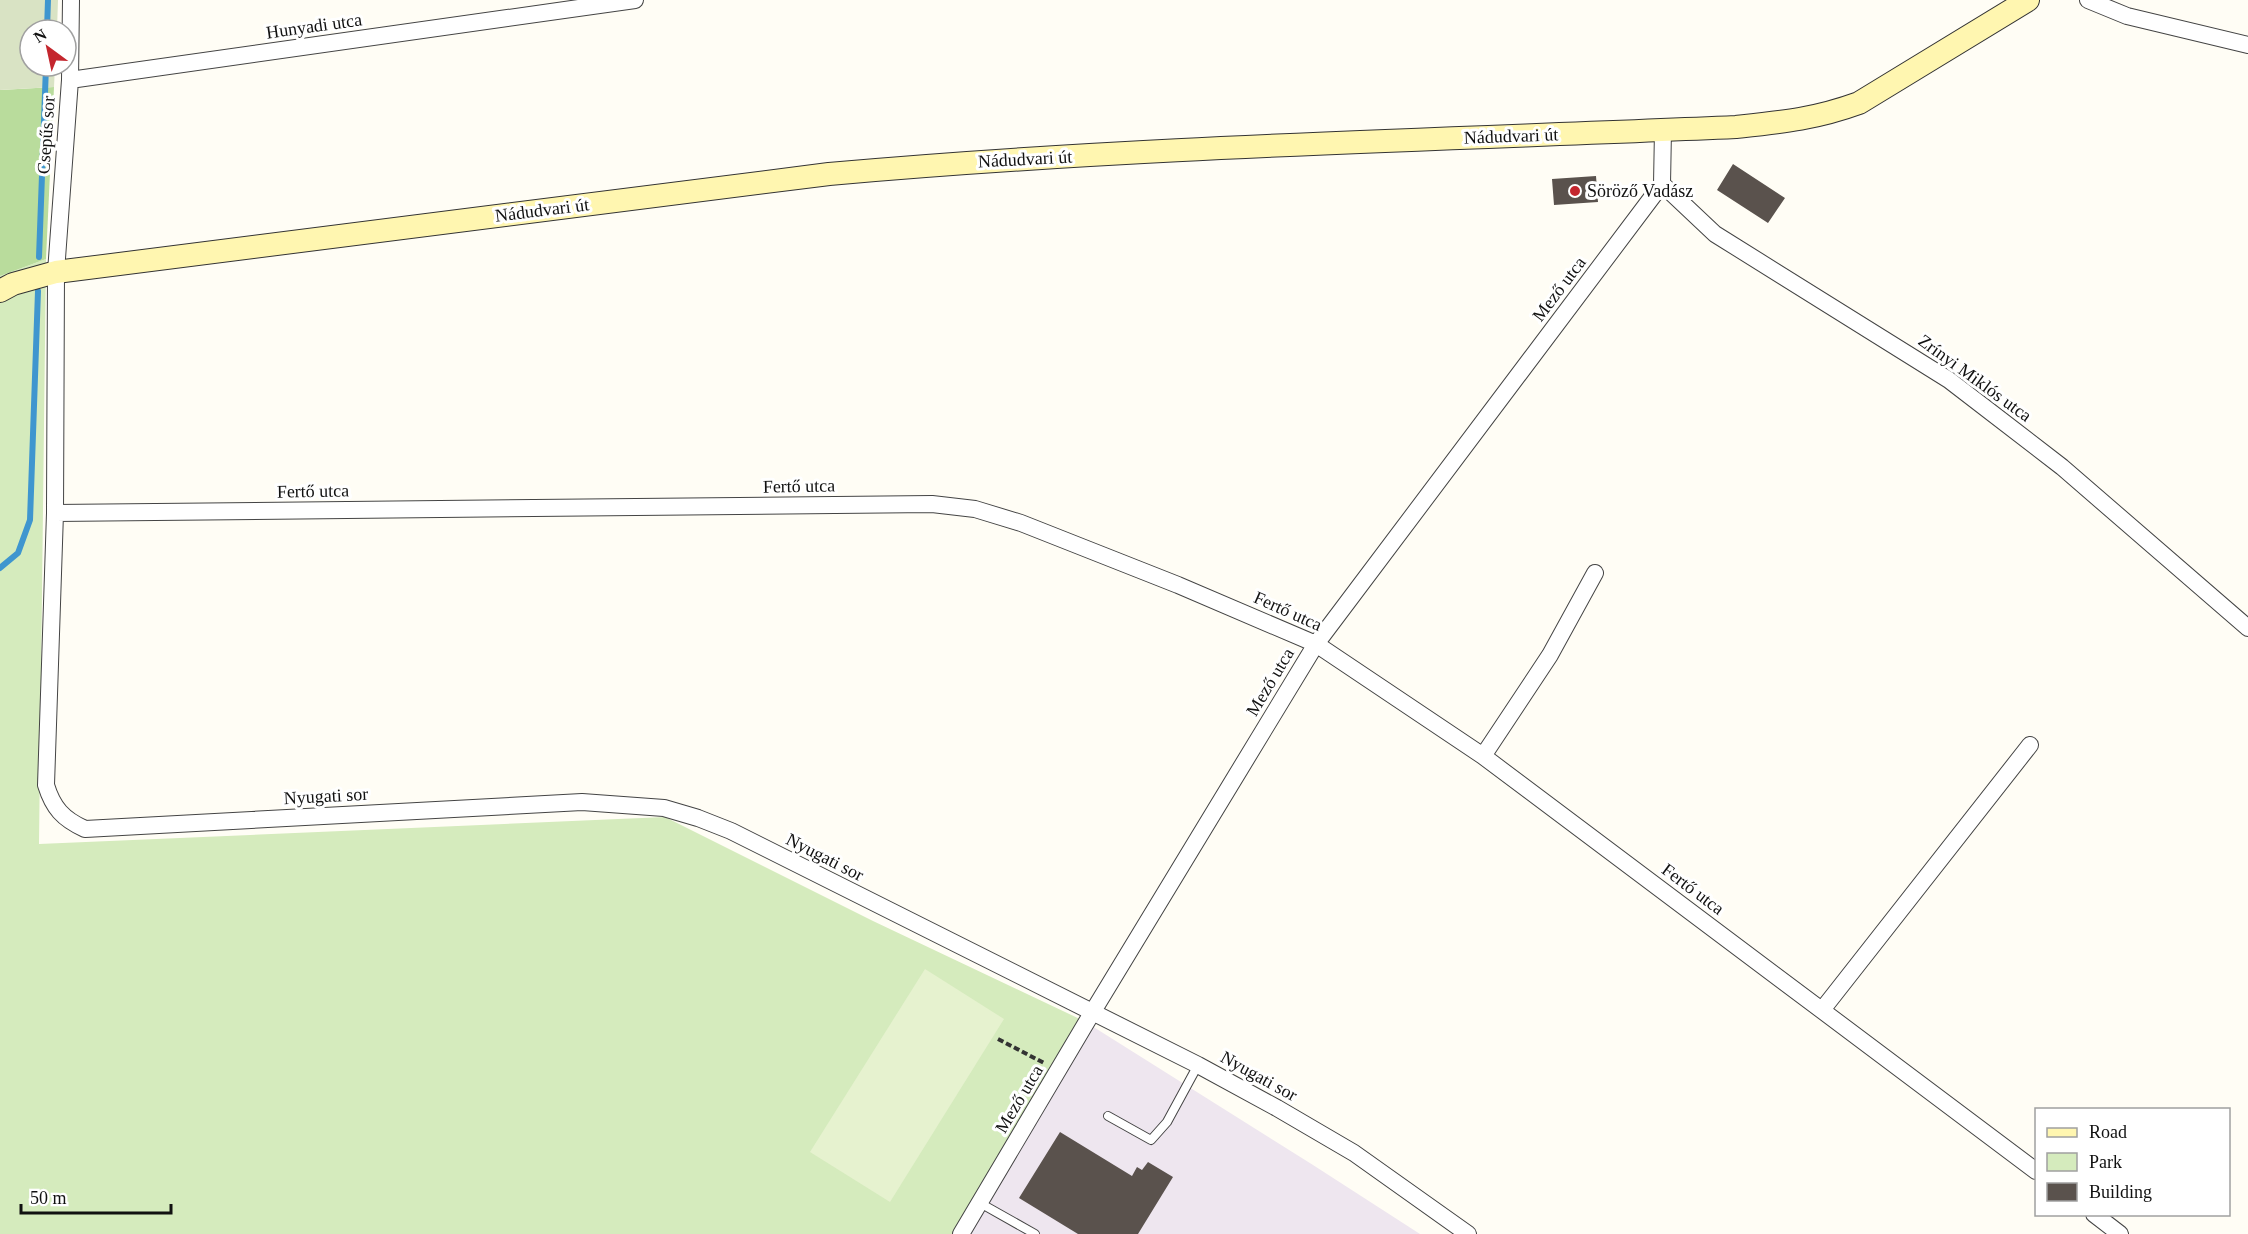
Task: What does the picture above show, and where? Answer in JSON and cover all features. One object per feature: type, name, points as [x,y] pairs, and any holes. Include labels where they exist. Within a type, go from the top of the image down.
[{"type":"main road","name":"Nádudvari út","points":[[0,291],[12,285],[56,272],[722,187],[916,166],[1188,149],[1736,127],[1799,121],[1860,103],[2028,0]]},
{"type":"street","name":"Csepűs sor","points":[[56,272],[70,80],[71,0]]},
{"type":"street","name":"Hunyadi utca","points":[[70,80],[635,0]]},
{"type":"street","points":[[2088,0],[2127,16],[2248,45]]},
{"type":"street","points":[[1662,184],[1663,130]]},
{"type":"street","name":"Zrínyi Miklós utca","points":[[1662,184],[1715,234],[1950,380],[2062,466],[2248,628]]},
{"type":"street","name":"Mező utca","points":[[961,1234],[1316,644],[1662,184]]},
{"type":"street","points":[[55,513],[56,272]]},
{"type":"street","name":"Fertő utca","points":[[55,513],[921,504],[975,509],[1021,523],[1178,585],[1316,644],[1484,756],[2035,1170]]},
{"type":"street","name":"Nyugati sor","points":[[55,513],[46,785],[59,813],[71,823],[86,829],[582,802],[664,808],[698,818],[731,831],[1198,1065],[1354,1153],[1468,1234]]},
{"type":"street","points":[[1484,756],[1550,655],[1595,573]]},
{"type":"street","points":[[1822,1010],[2030,745]]},
{"type":"street","points":[[2095,1216],[2120,1234]]},
{"type":"lane","points":[[1108,1116],[1151,1140],[1167,1122],[1198,1065]]},
{"type":"lane","points":[[980,1203],[1035,1234]]},
{"type":"path","points":[[998,1039],[1058,1070]]},
{"type":"shaded area","points":[[1084,1021],[1313,1165],[1420,1234],[970,1234]]},
{"type":"green space","points":[[0,0],[58,0],[57,18],[18,18],[18,78],[54,78],[54,87],[0,90]]},
{"type":"green space","points":[[54,87],[46,259],[0,276],[0,90]]},
{"type":"green space","points":[[46,259],[39,844],[665,817],[873,921],[1084,1021],[970,1234],[0,1234],[0,276]]},
{"type":"green space","points":[[925,969],[1004,1019],[890,1202],[810,1152]]},
{"type":"building","points":[[1733,164],[1785,198],[1768,223],[1717,190]]},
{"type":"building","name":"Söröző Vadász","points":[[1596,176],[1598,202],[1554,205],[1552,179]]},
{"type":"building","points":[[1060,1132],[1132,1176],[1137,1167],[1142,1170],[1148,1162],[1173,1177],[1138,1234],[1078,1234],[1019,1198]]},
{"type":"waterway","points":[[47,18],[48,0]]},
{"type":"waterway","points":[[39,257],[46,78]]},
{"type":"waterway","points":[[0,568],[18,553],[30,520],[38,291]]},
{"type":"place","name":"Söröző Vadász","points":[[1575,191]]}]
